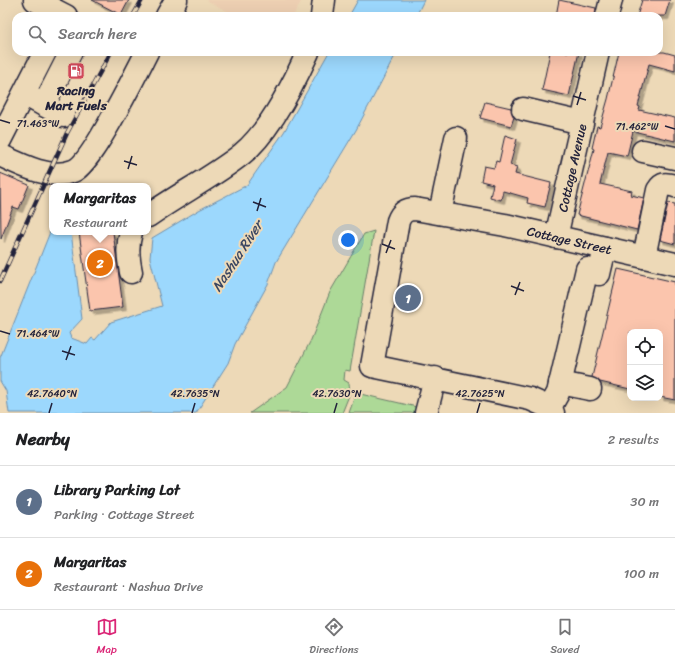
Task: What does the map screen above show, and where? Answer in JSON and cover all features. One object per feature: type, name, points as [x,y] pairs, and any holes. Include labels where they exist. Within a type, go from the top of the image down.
[{"type":"street","points":[[35,0],[66,12]]},
{"type":"street","points":[[169,12],[176,0]]},
{"type":"street","points":[[322,12],[324,0]]},
{"type":"street","points":[[608,12],[611,0]]},
{"type":"street","points":[[2,130],[24,94],[43,56]]},
{"type":"street","points":[[44,105],[69,56]]},
{"type":"street","points":[[24,94],[64,116],[95,56]]},
{"type":"street","points":[[0,155],[28,167],[48,172],[65,172],[77,169],[90,154],[145,56]]},
{"type":"street","points":[[151,214],[230,162],[254,142],[291,86],[306,56]]},
{"type":"street","name":"Cottage Avenue","points":[[556,237],[597,56]]},
{"type":"street","points":[[523,109],[582,123]]},
{"type":"street","points":[[440,213],[456,138]]},
{"type":"street","points":[[643,151],[675,158]]},
{"type":"street","points":[[644,257],[658,190],[661,185],[665,184],[675,186]]},
{"type":"street","name":"Cottage Street","points":[[435,378],[372,366],[400,217],[404,212],[411,209],[505,225],[675,264]]},
{"type":"street","points":[[130,235],[128,242],[128,253],[131,272]]},
{"type":"street","points":[[426,413],[435,378],[538,401],[551,411],[560,383],[587,270],[607,277],[605,248]]},
{"type":"street","points":[[560,383],[590,389]]},
{"type":"shaded area","points":[[206,0],[302,0],[295,12],[228,12]]},
{"type":"green space","points":[[374,231],[350,371],[345,370],[344,380],[349,383],[350,393],[342,413],[250,413],[287,387],[311,340],[330,292],[364,234]]},
{"type":"green space","points":[[356,393],[417,407],[415,413],[349,413]]},
{"type":"water","points":[[358,0],[424,0],[418,12],[351,12]]},
{"type":"water","name":"Nashua River","points":[[327,56],[395,56],[356,130],[276,262],[268,284],[235,344],[228,363],[196,413],[9,413],[6,391],[0,381],[0,358],[49,235],[71,235],[82,319],[69,333],[71,338],[87,344],[92,338],[95,340],[111,322],[162,306],[150,258],[152,238],[199,210],[247,185],[284,132]]},
{"type":"building","points":[[92,0],[129,0],[123,12],[115,12]]},
{"type":"building","points":[[559,0],[596,8],[596,12],[557,12]]},
{"type":"building","points":[[642,0],[670,0],[665,16],[663,16],[663,12],[638,12]]},
{"type":"building","points":[[663,52],[675,55],[675,71],[649,64],[638,106],[640,107],[639,110],[675,118],[675,141],[633,131],[627,156],[608,152],[600,184],[632,191],[631,195],[644,198],[637,230],[577,215],[594,149],[592,148],[597,126],[600,127],[618,56],[663,56]]},
{"type":"building","points":[[549,56],[578,56],[569,96],[542,90]]},
{"type":"building","points":[[485,102],[511,108],[514,117],[511,126],[480,118]]},
{"type":"building","points":[[505,135],[517,139],[510,165],[517,167],[515,174],[551,183],[545,207],[527,203],[528,198],[503,191],[501,200],[490,197],[493,184],[481,181],[484,166],[494,168],[496,161],[499,162]]},
{"type":"building","points":[[0,173],[29,185],[19,209],[13,207],[1,239]]},
{"type":"building","points":[[668,203],[675,204],[675,244],[660,240]]},
{"type":"building","points":[[79,235],[113,235],[123,307],[90,311]]},
{"type":"building","points":[[618,269],[675,282],[675,400],[663,398],[663,329],[627,329],[627,388],[600,382],[592,377]]},
{"type":"railway","points":[[135,12],[142,0]]},
{"type":"railway","points":[[0,281],[67,133],[109,56]]},
{"type":"place","name":"Racing Mart Fuels","points":[[76,71]]},
{"type":"place","name":"Margaritas","points":[[100,263]]},
{"type":"place","name":"Library Parking Lot","points":[[408,298]]}]
